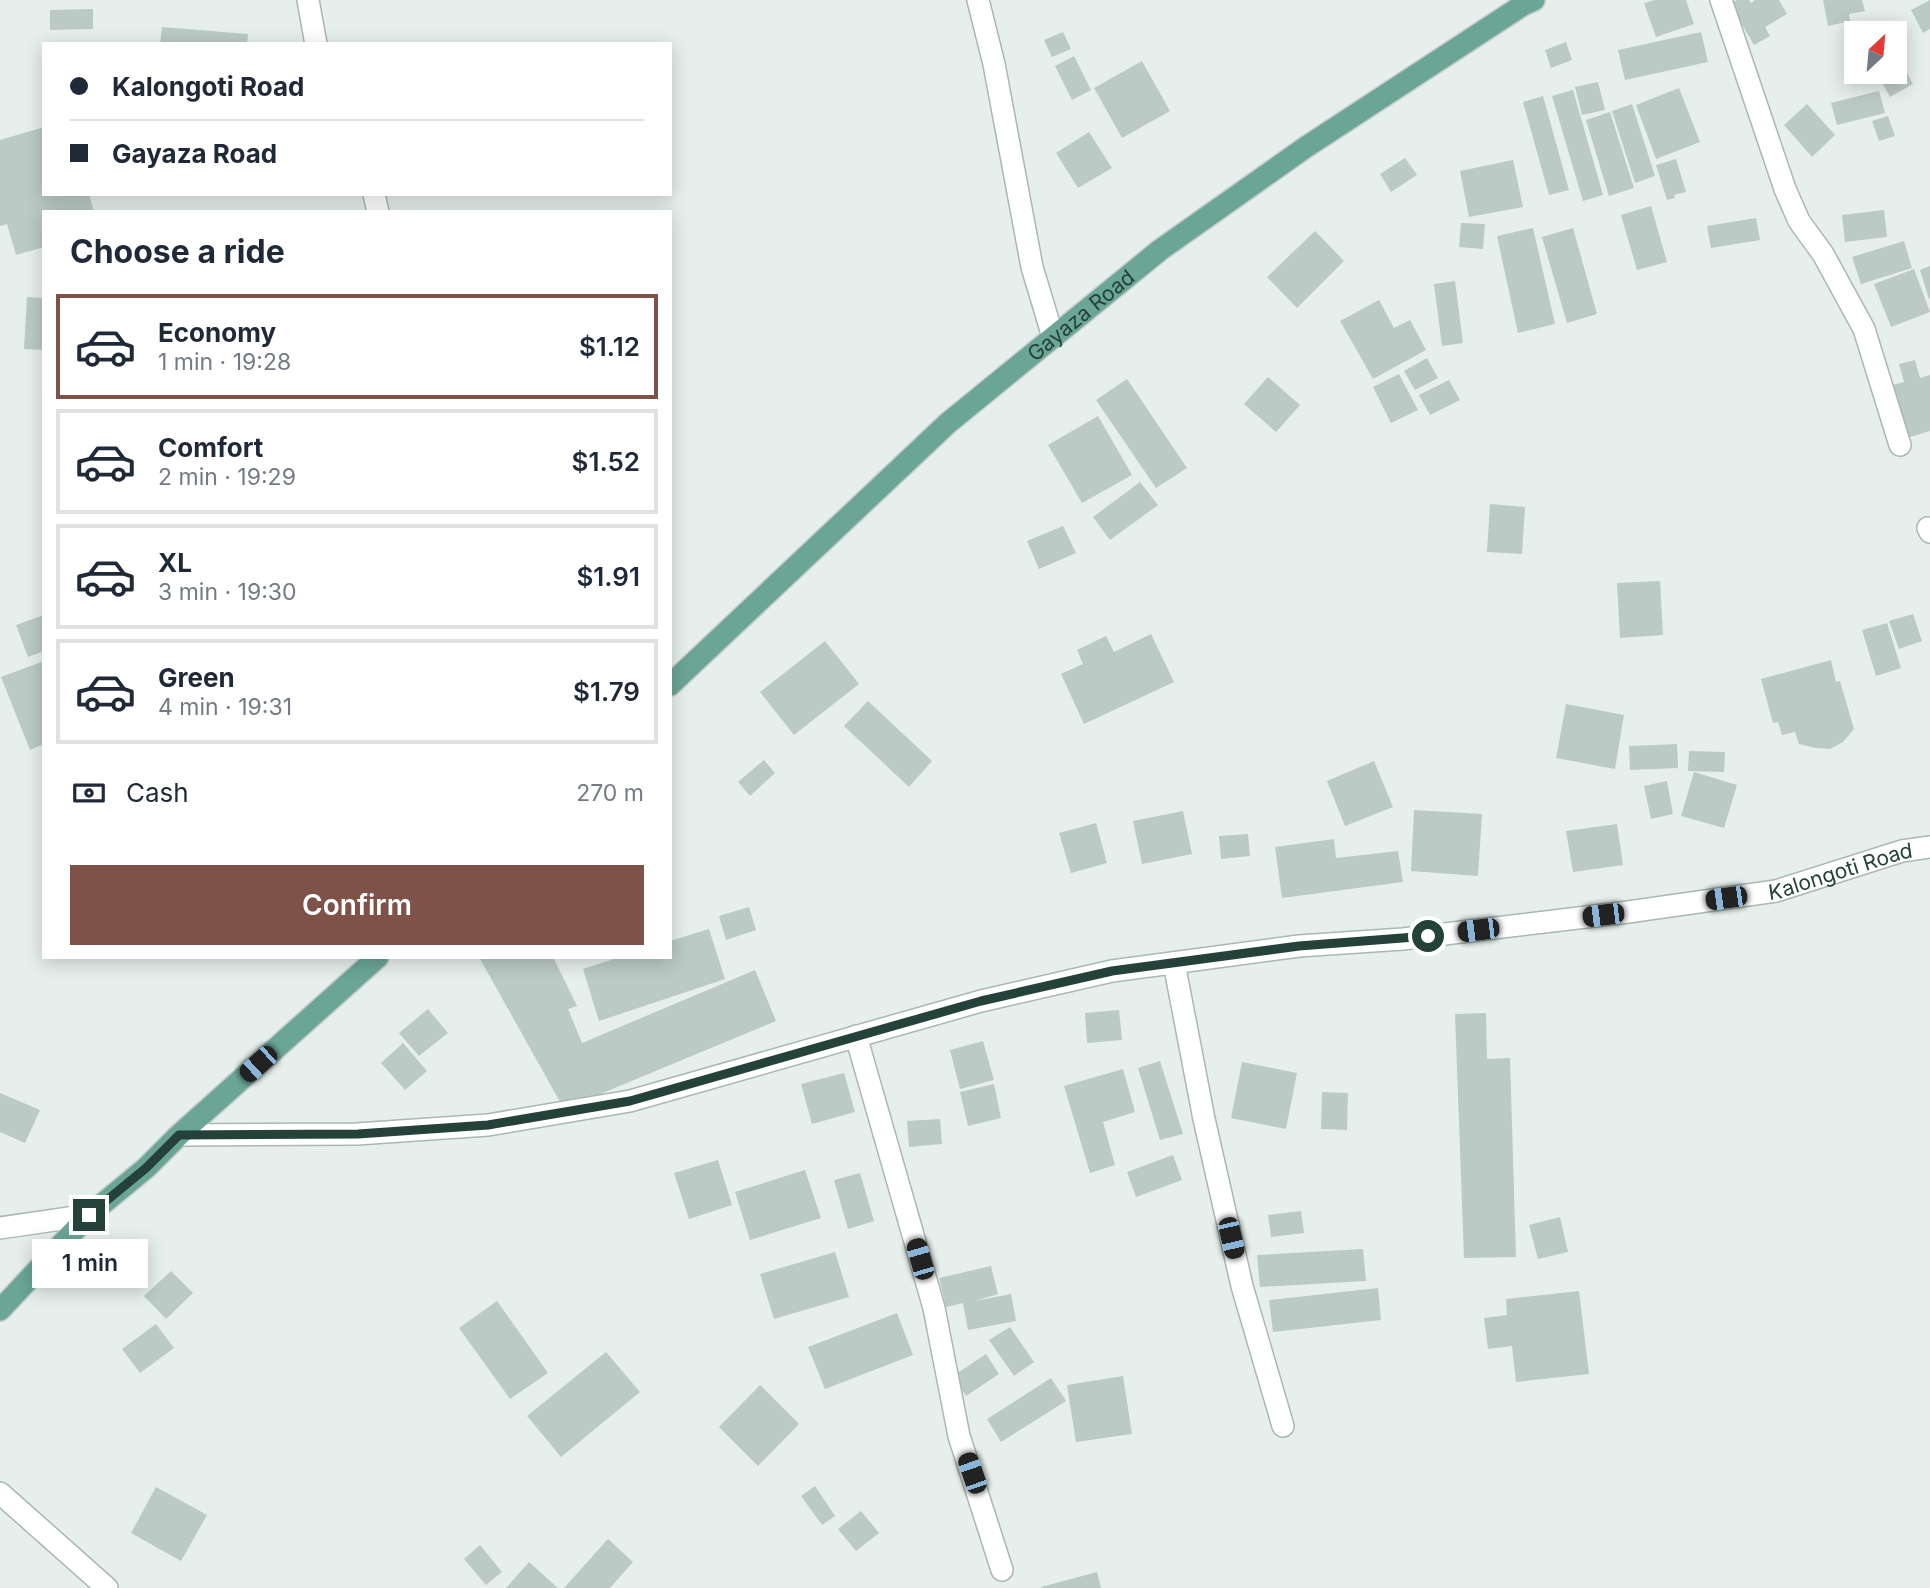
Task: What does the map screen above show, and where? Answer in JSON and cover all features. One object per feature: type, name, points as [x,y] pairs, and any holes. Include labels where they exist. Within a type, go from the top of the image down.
[{"type":"main road","name":"Gayaza Road","points":[[672,683],[948,423],[1160,250],[1307,147],[1526,2]]},
{"type":"main road","points":[[0,1310],[89,1215],[146,1168],[179,1135],[376,959]]},
{"type":"street","points":[[308,0],[316,42]]},
{"type":"street","points":[[978,0],[1032,267],[1053,337]]},
{"type":"street","points":[[1721,0],[1785,189],[1799,221],[1823,254],[1864,329],[1900,445]]},
{"type":"street","name":"Kalongoti Road","points":[[179,1135],[358,1134],[488,1125],[630,1101],[981,1001],[1112,971],[1299,946],[1403,939],[1628,912],[1776,891],[1902,851],[1930,847]]},
{"type":"street","points":[[1174,963],[1203,1119],[1242,1286],[1283,1426]]},
{"type":"street","points":[[856,1036],[934,1308],[959,1436],[1002,1570]]},
{"type":"street","points":[[0,1228],[89,1215]]},
{"type":"street","points":[[0,1493],[107,1588]]},
{"type":"building","points":[[1655,0],[1686,0],[1694,24],[1656,37],[1644,3]]},
{"type":"building","points":[[1737,0],[1749,0],[1751,3],[1755,0],[1779,0],[1787,14],[1765,27],[1770,36],[1754,45],[1730,4]]},
{"type":"building","points":[[1823,0],[1862,0],[1865,11],[1849,14],[1850,21],[1828,26]]},
{"type":"building","points":[[1930,0],[1930,29],[1923,33],[1911,10]]},
{"type":"building","points":[[93,9],[93,29],[50,30],[50,10]]},
{"type":"building","points":[[162,27],[248,34],[247,42],[160,42]]},
{"type":"building","points":[[1063,32],[1071,49],[1052,57],[1044,40]]},
{"type":"building","points":[[1701,32],[1708,62],[1625,80],[1618,50]]},
{"type":"building","points":[[1566,42],[1572,60],[1551,68],[1545,50]]},
{"type":"building","points":[[1074,56],[1091,90],[1072,100],[1055,66]]},
{"type":"building","points":[[1142,61],[1170,111],[1122,138],[1094,88]]},
{"type":"building","points":[[1908,75],[1913,84],[1890,97],[1883,84],[1908,84]]},
{"type":"building","points":[[1598,82],[1605,110],[1582,115],[1575,87]]},
{"type":"building","points":[[1679,88],[1700,142],[1656,159],[1636,105]]},
{"type":"building","points":[[1573,90],[1603,195],[1583,201],[1552,96]]},
{"type":"building","points":[[1879,91],[1885,113],[1837,125],[1831,103]]},
{"type":"building","points":[[1543,96],[1569,190],[1549,195],[1523,102]]},
{"type":"building","points":[[1632,104],[1655,176],[1635,183],[1612,111]]},
{"type":"building","points":[[1807,104],[1835,135],[1812,157],[1784,125]]},
{"type":"building","points":[[1610,112],[1634,188],[1609,196],[1586,120]]},
{"type":"building","points":[[1888,116],[1895,136],[1879,141],[1872,121]]},
{"type":"building","points":[[42,128],[42,196],[90,196],[93,210],[42,210],[42,248],[16,255],[7,224],[0,226],[0,140]]},
{"type":"building","points":[[1089,132],[1112,168],[1078,188],[1056,153]]},
{"type":"building","points":[[1405,158],[1417,175],[1391,192],[1380,174]]},
{"type":"building","points":[[1676,159],[1686,192],[1667,200],[1656,165]]},
{"type":"building","points":[[1513,160],[1523,207],[1469,217],[1460,171]]},
{"type":"building","points":[[1651,206],[1667,262],[1637,270],[1621,215]]},
{"type":"building","points":[[1884,210],[1887,237],[1845,242],[1842,215]]},
{"type":"building","points":[[1756,218],[1760,240],[1711,248],[1707,226]]},
{"type":"building","points":[[1461,223],[1485,224],[1483,249],[1459,247]]},
{"type":"building","points":[[1533,228],[1555,324],[1518,333],[1497,236]]},
{"type":"building","points":[[1573,228],[1597,314],[1567,323],[1542,237]]},
{"type":"building","points":[[1315,231],[1344,261],[1297,308],[1267,277]]},
{"type":"building","points":[[1904,241],[1912,268],[1861,284],[1852,257]]},
{"type":"building","points":[[1930,266],[1930,298],[1929,299],[1920,270]]},
{"type":"building","points":[[1914,269],[1930,312],[1891,327],[1874,284]]},
{"type":"building","points":[[1455,281],[1463,343],[1442,346],[1434,284]]},
{"type":"building","points":[[27,297],[42,298],[42,350],[24,349]]},
{"type":"building","points":[[1379,300],[1394,328],[1410,320],[1426,350],[1373,379],[1340,321]]},
{"type":"building","points":[[1427,358],[1438,378],[1415,390],[1404,371]]},
{"type":"building","points":[[1915,360],[1920,378],[1930,375],[1930,431],[1907,438],[1892,385],[1904,382],[1899,364]]},
{"type":"building","points":[[1399,374],[1418,410],[1391,423],[1373,387]]},
{"type":"building","points":[[1268,377],[1300,405],[1276,432],[1244,404]]},
{"type":"building","points":[[1127,379],[1187,468],[1156,488],[1096,400]]},
{"type":"building","points":[[1449,380],[1460,400],[1430,415],[1419,395]]},
{"type":"building","points":[[1098,416],[1132,475],[1082,503],[1048,445]]},
{"type":"building","points":[[1140,482],[1158,505],[1110,540],[1093,517]]},
{"type":"building","points":[[1490,504],[1525,507],[1522,554],[1487,552]]},
{"type":"building","points":[[1063,526],[1076,553],[1039,569],[1027,541]]},
{"type":"building","points":[[1660,581],[1663,635],[1620,638],[1617,583]]},
{"type":"building","points":[[1913,614],[1922,641],[1899,649],[1889,621]]},
{"type":"building","points":[[42,616],[42,652],[28,657],[16,625]]},
{"type":"building","points":[[1887,623],[1901,668],[1876,676],[1862,630]]},
{"type":"building","points":[[1151,634],[1174,682],[1084,724],[1061,674],[1083,664],[1077,650],[1106,636],[1114,652]]},
{"type":"building","points":[[825,641],[859,684],[794,735],[760,692]]},
{"type":"building","points":[[1831,660],[1836,682],[1840,681],[1854,729],[1843,742],[1830,749],[1799,744],[1795,732],[1782,735],[1778,722],[1773,723],[1761,679]]},
{"type":"building","points":[[42,662],[42,745],[30,750],[1,677]]},
{"type":"building","points":[[868,701],[932,761],[909,787],[844,726]]},
{"type":"building","points":[[1566,704],[1624,715],[1615,769],[1556,758]]},
{"type":"building","points":[[1677,744],[1678,768],[1630,770],[1629,746]]},
{"type":"building","points":[[1689,751],[1725,752],[1724,772],[1688,771]]},
{"type":"building","points":[[764,760],[775,773],[750,796],[738,782]]},
{"type":"building","points":[[1374,761],[1393,807],[1345,826],[1327,781]]},
{"type":"building","points":[[1694,772],[1737,785],[1724,828],[1681,816]]},
{"type":"building","points":[[1667,781],[1673,814],[1651,819],[1644,786]]},
{"type":"building","points":[[1414,810],[1482,814],[1478,876],[1411,871]]},
{"type":"building","points":[[1183,811],[1192,854],[1142,864],[1133,821]]},
{"type":"building","points":[[1096,823],[1107,863],[1071,873],[1059,833]]},
{"type":"building","points":[[1617,824],[1623,865],[1573,872],[1566,831]]},
{"type":"building","points":[[1248,834],[1250,856],[1221,859],[1219,836]]},
{"type":"building","points":[[1334,839],[1336,858],[1398,851],[1403,882],[1282,898],[1275,847]]},
{"type":"building","points":[[749,907],[756,930],[726,940],[719,916]]},
{"type":"building","points":[[709,929],[725,979],[599,1021],[583,969],[614,959],[672,959],[672,940]]},
{"type":"building","points":[[480,959],[554,959],[577,1006],[568,1009],[582,1043],[755,970],[776,1021],[564,1109]]},
{"type":"building","points":[[428,1009],[448,1033],[419,1056],[399,1033]]},
{"type":"building","points":[[1119,1010],[1122,1040],[1087,1043],[1085,1013]]},
{"type":"building","points":[[1486,1013],[1487,1059],[1510,1058],[1516,1257],[1464,1258],[1455,1014]]},
{"type":"building","points":[[983,1041],[994,1080],[960,1089],[950,1050]]},
{"type":"building","points":[[403,1043],[427,1071],[405,1090],[381,1063]]},
{"type":"building","points":[[1160,1061],[1183,1134],[1160,1140],[1138,1068]]},
{"type":"building","points":[[1242,1062],[1297,1073],[1286,1129],[1231,1118]]},
{"type":"building","points":[[1123,1069],[1135,1112],[1103,1122],[1115,1165],[1090,1173],[1064,1086]]},
{"type":"building","points":[[844,1073],[855,1112],[812,1124],[801,1084]]},
{"type":"building","points":[[994,1084],[1001,1118],[968,1126],[960,1092]]},
{"type":"building","points":[[1322,1092],[1348,1093],[1347,1130],[1321,1129]]},
{"type":"building","points":[[0,1093],[40,1110],[25,1143],[0,1132]]},
{"type":"building","points":[[940,1119],[942,1144],[909,1147],[907,1121]]},
{"type":"building","points":[[1173,1155],[1182,1180],[1136,1197],[1127,1172]]},
{"type":"building","points":[[718,1160],[732,1205],[689,1219],[674,1173]]},
{"type":"building","points":[[805,1170],[821,1218],[750,1240],[735,1192]]},
{"type":"building","points":[[860,1173],[874,1221],[848,1229],[834,1180]]},
{"type":"building","points":[[1301,1211],[1304,1233],[1271,1237],[1268,1215]]},
{"type":"building","points":[[1560,1217],[1568,1252],[1538,1259],[1529,1225]]},
{"type":"building","points":[[1363,1249],[1366,1281],[1260,1287],[1257,1255]]},
{"type":"building","points":[[835,1252],[849,1297],[774,1319],[760,1274]]},
{"type":"building","points":[[991,1266],[998,1294],[975,1301],[1011,1294],[1016,1321],[968,1330],[963,1303],[946,1307],[939,1278]]},
{"type":"building","points":[[171,1271],[193,1293],[166,1319],[144,1296]]},
{"type":"building","points":[[1378,1288],[1381,1320],[1273,1332],[1269,1300]]},
{"type":"building","points":[[1579,1291],[1589,1374],[1516,1382],[1512,1346],[1488,1349],[1484,1318],[1507,1315],[1506,1299]]},
{"type":"building","points":[[497,1301],[548,1373],[510,1399],[459,1328]]},
{"type":"building","points":[[897,1313],[913,1355],[825,1389],[808,1347]]},
{"type":"building","points":[[156,1324],[174,1348],[140,1373],[122,1349]]},
{"type":"building","points":[[1010,1327],[1034,1362],[1014,1376],[989,1340]]},
{"type":"building","points":[[606,1352],[640,1392],[561,1457],[527,1416]]},
{"type":"building","points":[[986,1354],[999,1374],[966,1396],[953,1376]]},
{"type":"building","points":[[1123,1376],[1132,1434],[1076,1442],[1067,1385]]},
{"type":"building","points":[[1051,1378],[1066,1401],[1001,1442],[987,1419]]},
{"type":"building","points":[[760,1385],[799,1424],[758,1466],[719,1427]]},
{"type":"building","points":[[815,1486],[835,1516],[822,1525],[801,1496]]},
{"type":"building","points":[[156,1487],[207,1515],[181,1561],[131,1533]]},
{"type":"building","points":[[861,1511],[879,1533],[856,1551],[838,1529]]},
{"type":"building","points":[[608,1539],[633,1562],[610,1588],[564,1588]]},
{"type":"building","points":[[480,1545],[502,1572],[486,1585],[464,1559]]},
{"type":"building","points":[[529,1562],[558,1588],[506,1588]]},
{"type":"building","points":[[1097,1572],[1101,1588],[1041,1588],[1041,1587]]},
{"type":"route","points":[[89,1215],[146,1168],[179,1135],[358,1134],[488,1125],[630,1101],[981,1001],[1112,971],[1299,946],[1428,936]]}]
